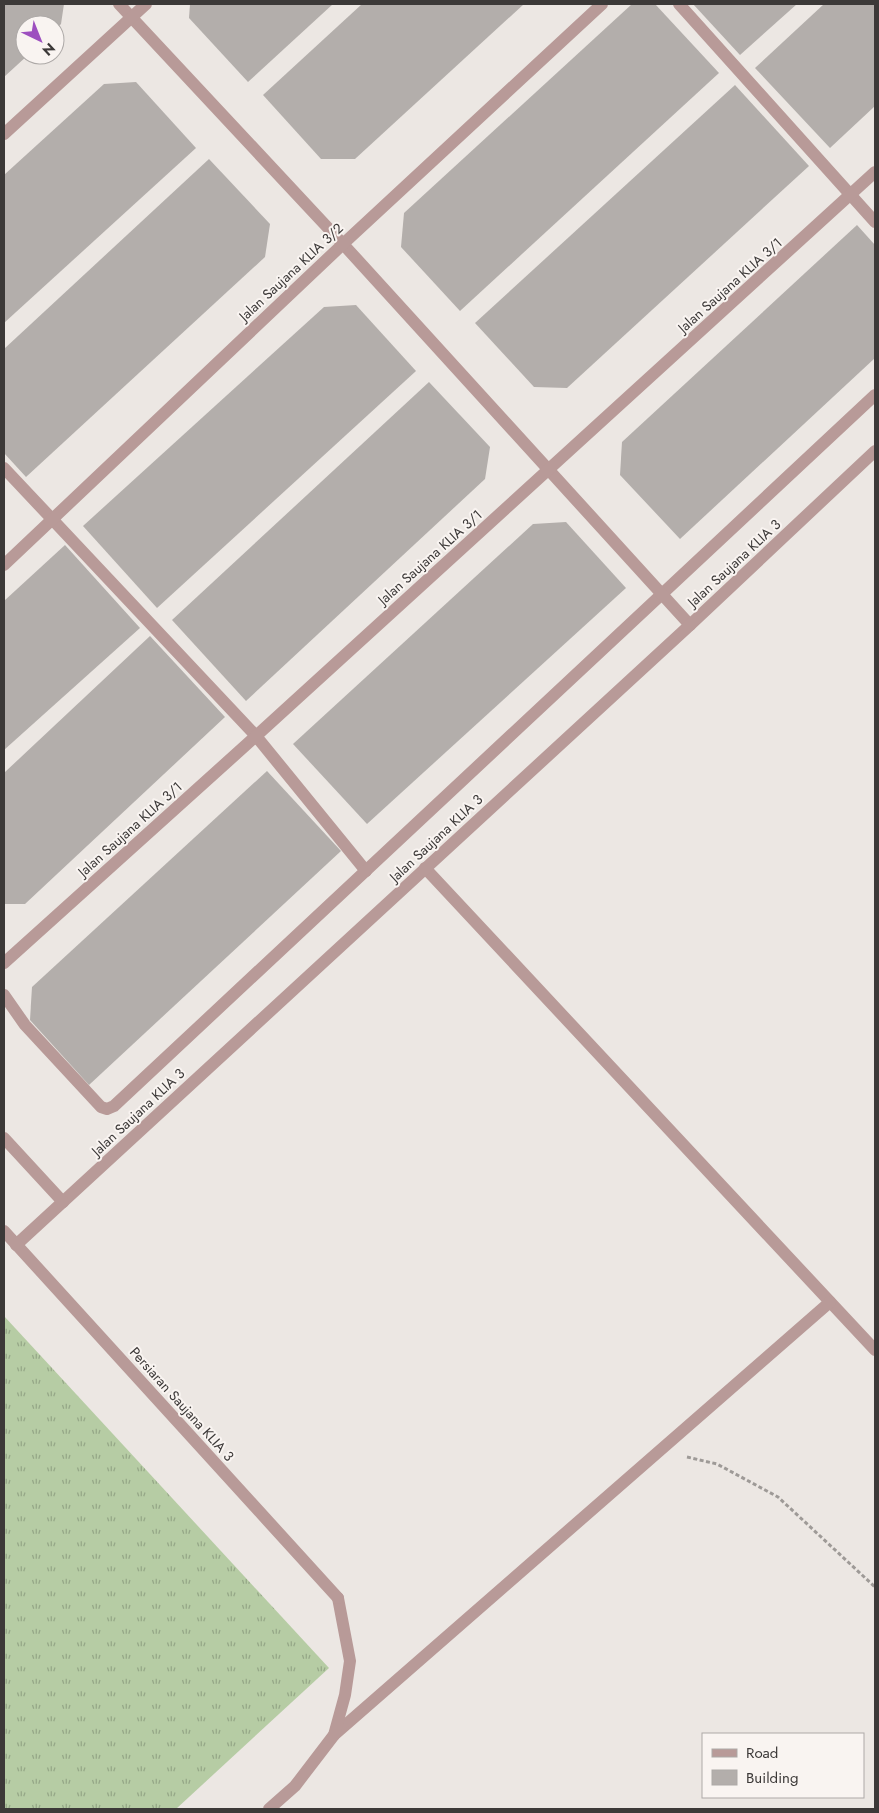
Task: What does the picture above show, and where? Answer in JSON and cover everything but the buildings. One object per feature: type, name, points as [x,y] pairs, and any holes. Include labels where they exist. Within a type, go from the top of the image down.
[{"type":"street","points":[[119,4],[343,244],[690,625]]},
{"type":"street","points":[[4,134],[146,4]]},
{"type":"street","name":"Jalan Saujana KLIA 3/2","points":[[4,565],[343,244],[602,4]]},
{"type":"street","points":[[679,4],[875,222]]},
{"type":"street","name":"Jalan Saujana KLIA 3/1","points":[[4,963],[875,172]]},
{"type":"street","points":[[4,995],[25,1025],[101,1107],[107,1109],[114,1106],[875,395]]},
{"type":"street","name":"Jalan Saujana KLIA 3","points":[[16,1244],[690,625],[875,451]]},
{"type":"street","points":[[4,468],[256,736],[366,871]]},
{"type":"street","points":[[425,868],[875,1350]]},
{"type":"street","points":[[4,1138],[63,1202]]},
{"type":"street","name":"Persiaran Saujana KLIA 3","points":[[4,1231],[338,1598],[350,1661],[345,1695],[334,1734]]},
{"type":"street","points":[[269,1809],[296,1786],[334,1734],[830,1302]]},
{"type":"path","points":[[662,1450],[717,1464],[778,1497],[875,1587]]},
{"type":"green space","points":[[4,1316],[329,1668],[176,1809],[4,1809]]}]
